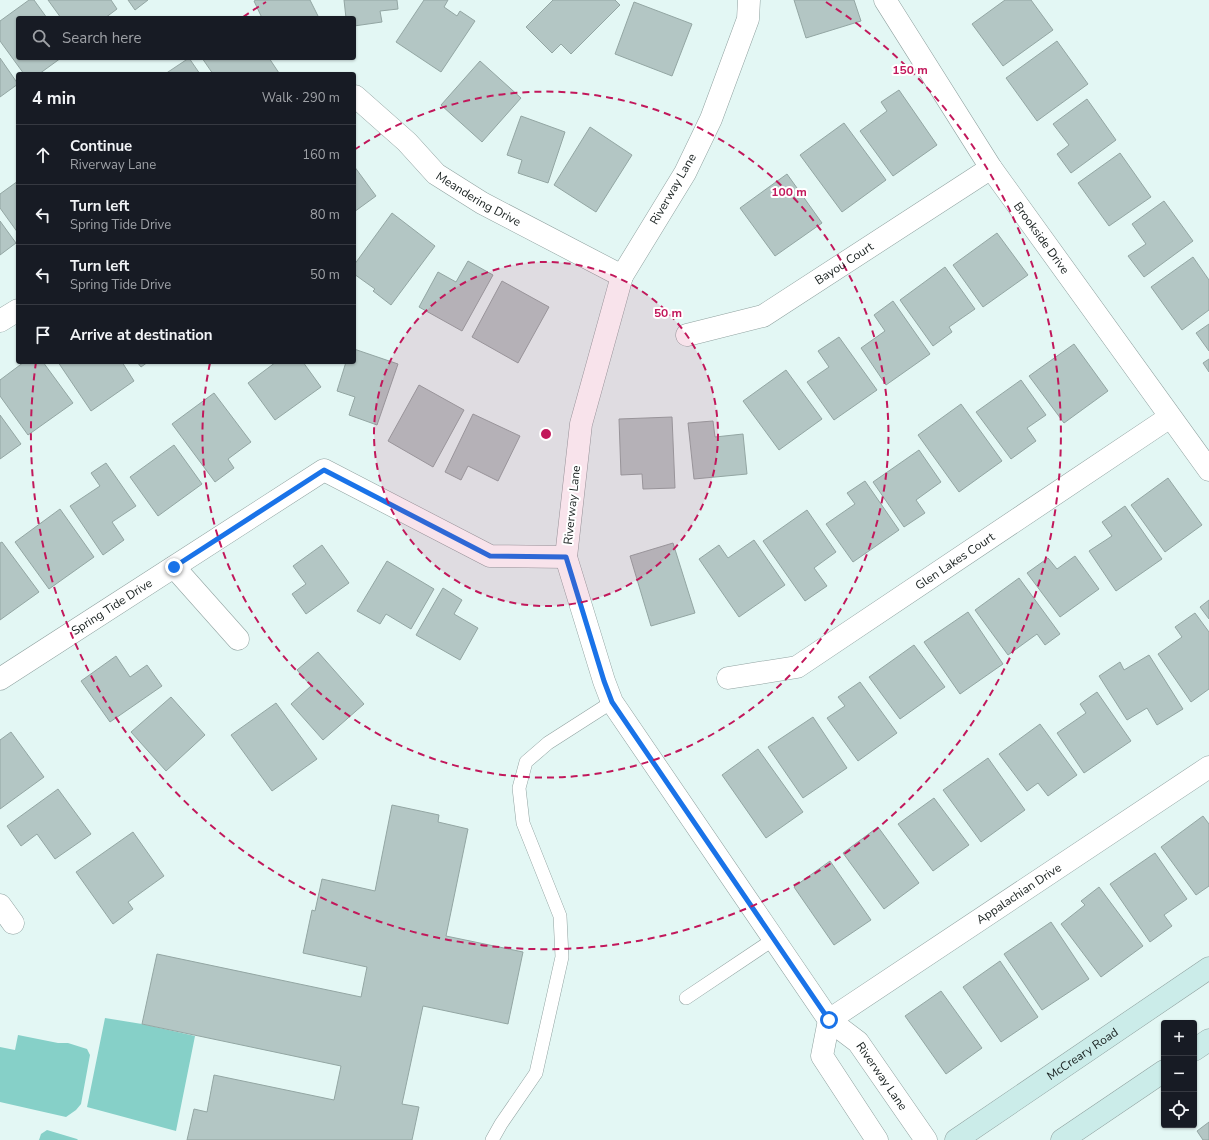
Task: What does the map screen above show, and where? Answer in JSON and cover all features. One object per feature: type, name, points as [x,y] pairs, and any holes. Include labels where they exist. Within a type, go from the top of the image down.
[{"type":"main road","name":"McCreary Road","points":[[956,1140],[1209,968]]},
{"type":"main road","points":[[1197,1048],[1209,1040]]},
{"type":"main road","points":[[1062,1140],[1161,1073]]},
{"type":"street","name":"Riverway Lane","points":[[748,0],[748,19],[711,119],[685,173],[622,276],[581,424],[566,557],[604,681],[612,702],[829,1020],[858,1042],[926,1140]]},
{"type":"street","name":"Brookside Drive","points":[[885,0],[991,168],[1209,470]]},
{"type":"street","name":"Meandering Drive","points":[[356,97],[408,142],[436,174],[482,204],[622,276]]},
{"type":"street","name":"Bayou Court","points":[[688,335],[763,316],[991,168]]},
{"type":"street","points":[[0,321],[16,311]]},
{"type":"street","name":"Glen Lakes Court","points":[[728,678],[797,667],[1170,417]]},
{"type":"street","name":"Spring Tide Drive","points":[[0,679],[324,470],[490,556],[566,557]]},
{"type":"street","points":[[174,567],[238,639]]},
{"type":"street","name":"Appalachian Drive","points":[[829,1020],[1209,767]]},
{"type":"street","points":[[0,905],[13,923]]},
{"type":"street","points":[[829,1020],[822,1056],[877,1140]]},
{"type":"lane","points":[[492,1140],[501,1124],[536,1073],[562,957],[560,916],[523,823],[519,788],[526,762],[548,743],[612,702]]},
{"type":"lane","points":[[686,998],[774,939]]},
{"type":"shaded area","points":[[105,1018],[142,1024],[195,1036],[176,1131],[87,1107]]},
{"type":"shaded area","points":[[18,1035],[58,1043],[68,1043],[87,1049],[90,1055],[81,1104],[76,1110],[66,1117],[0,1102],[0,1047],[15,1050]]},
{"type":"shaded area","points":[[47,1130],[78,1140],[39,1140],[41,1134]]},
{"type":"building","points":[[29,0],[34,0],[46,16],[16,16],[16,60],[58,60],[42,72],[23,72],[0,41],[0,21]]},
{"type":"building","points":[[48,0],[111,0],[117,9],[108,16],[60,16]]},
{"type":"building","points":[[128,0],[148,0],[135,10]]},
{"type":"building","points":[[310,0],[318,16],[261,16],[254,1]]},
{"type":"building","points":[[344,0],[397,0],[398,9],[380,11],[382,22],[356,26],[356,16],[346,16]]},
{"type":"building","points":[[424,0],[448,0],[444,7],[457,16],[460,11],[475,21],[441,72],[396,42]]},
{"type":"building","points":[[553,0],[615,0],[620,5],[571,54],[561,44],[552,53],[526,27]]},
{"type":"building","points":[[794,0],[854,0],[861,21],[806,38]]},
{"type":"building","points":[[1005,0],[1031,0],[1053,30],[1003,66],[972,24]]},
{"type":"building","points":[[634,2],[692,24],[672,76],[615,54]]},
{"type":"building","points":[[1057,41],[1088,84],[1037,121],[1006,78]]},
{"type":"building","points":[[0,58],[16,81],[16,85],[0,97]]},
{"type":"building","points":[[186,60],[190,60],[199,72],[168,72]]},
{"type":"building","points":[[203,60],[270,60],[278,72],[212,72]]},
{"type":"building","points":[[480,61],[521,98],[482,142],[441,105]]},
{"type":"building","points":[[899,90],[937,145],[893,176],[860,131],[887,111],[881,102]]},
{"type":"building","points":[[1087,99],[1116,140],[1071,173],[1057,154],[1069,145],[1053,124]]},
{"type":"building","points":[[521,116],[565,132],[548,183],[518,173],[522,160],[507,155]]},
{"type":"building","points":[[844,123],[886,180],[842,212],[800,155]]},
{"type":"building","points":[[590,127],[632,155],[596,212],[554,185]]},
{"type":"building","points":[[1120,153],[1151,197],[1109,226],[1078,183]]},
{"type":"building","points":[[356,169],[376,196],[356,211]]},
{"type":"building","points":[[787,174],[822,223],[775,256],[740,208]]},
{"type":"building","points":[[16,182],[16,230],[0,208],[0,194]]},
{"type":"building","points":[[1164,201],[1193,241],[1144,277],[1128,256],[1146,244],[1132,224]]},
{"type":"building","points":[[392,213],[435,246],[391,305],[373,291],[375,289],[356,275],[356,262]]},
{"type":"building","points":[[0,221],[16,243],[0,255]]},
{"type":"building","points":[[997,233],[1028,275],[983,307],[953,265]]},
{"type":"building","points":[[1193,257],[1209,280],[1209,310],[1182,330],[1151,287]]},
{"type":"building","points":[[468,261],[493,275],[462,331],[419,307],[438,272],[456,282]]},
{"type":"building","points":[[945,267],[975,309],[949,327],[952,332],[933,346],[900,300]]},
{"type":"building","points":[[502,281],[549,307],[518,363],[472,337]]},
{"type":"building","points":[[893,301],[930,354],[886,385],[861,348],[885,331],[874,315]]},
{"type":"building","points":[[1209,324],[1209,351],[1196,333]]},
{"type":"building","points":[[839,337],[877,390],[834,420],[807,382],[829,367],[818,351]]},
{"type":"building","points":[[1074,344],[1108,391],[1064,423],[1029,376]]},
{"type":"building","points":[[356,350],[398,364],[377,425],[349,415],[355,397],[337,391],[345,364],[356,364]]},
{"type":"building","points":[[1209,359],[1209,372],[1203,363]]},
{"type":"building","points":[[21,364],[44,364],[73,403],[28,435],[0,396],[0,380]]},
{"type":"building","points":[[59,364],[123,364],[134,381],[91,411]]},
{"type":"building","points":[[273,364],[304,364],[321,387],[275,420],[248,383]]},
{"type":"building","points":[[786,370],[822,419],[779,450],[743,401]]},
{"type":"building","points":[[1021,380],[1046,415],[1027,428],[1036,441],[1011,459],[976,412]]},
{"type":"building","points":[[419,385],[464,410],[433,467],[388,441]]},
{"type":"building","points":[[214,393],[251,442],[228,459],[234,468],[215,482],[172,424]]},
{"type":"building","points":[[961,404],[1002,461],[959,492],[918,435]]},
{"type":"building","points":[[473,414],[520,436],[498,481],[468,466],[461,480],[445,472]]},
{"type":"building","points":[[0,415],[21,444],[0,459]]},
{"type":"building","points":[[672,417],[675,488],[643,489],[642,474],[621,475],[619,419]]},
{"type":"building","points":[[713,421],[715,437],[743,434],[747,474],[694,479],[688,423]]},
{"type":"building","points":[[174,445],[202,484],[158,516],[130,477]]},
{"type":"building","points":[[919,450],[941,482],[916,500],[925,513],[904,527],[873,482]]},
{"type":"building","points":[[106,463],[136,506],[112,522],[124,540],[103,555],[70,506],[100,486],[91,473]]},
{"type":"building","points":[[1168,478],[1202,525],[1165,552],[1131,505]]},
{"type":"building","points":[[865,481],[899,530],[853,562],[826,524],[855,504],[847,493]]},
{"type":"building","points":[[1125,506],[1162,559],[1116,591],[1089,551],[1112,536],[1102,522]]},
{"type":"building","points":[[60,509],[94,557],[49,589],[15,542]]},
{"type":"building","points":[[807,510],[836,552],[814,568],[827,586],[805,601],[763,541]]},
{"type":"building","points":[[754,540],[785,585],[739,617],[699,559],[719,545],[728,558]]},
{"type":"building","points":[[2,542],[39,592],[0,620],[0,543]]},
{"type":"building","points":[[673,543],[695,613],[651,626],[630,556]]},
{"type":"building","points":[[322,545],[349,583],[306,614],[292,594],[306,584],[293,566]]},
{"type":"building","points":[[1075,556],[1099,589],[1060,617],[1027,573],[1048,558],[1057,569]]},
{"type":"building","points":[[387,561],[434,589],[411,629],[386,614],[380,624],[357,611]]},
{"type":"building","points":[[1019,578],[1060,634],[1045,645],[1037,634],[1008,655],[975,610]]},
{"type":"building","points":[[443,588],[462,600],[454,614],[478,628],[460,660],[416,635]]},
{"type":"building","points":[[1209,600],[1209,619],[1200,607]]},
{"type":"building","points":[[968,612],[1003,664],[960,694],[924,642]]},
{"type":"building","points":[[1195,613],[1209,632],[1209,689],[1191,702],[1158,654],[1182,637],[1175,627]]},
{"type":"building","points":[[914,645],[945,687],[900,719],[869,677]]},
{"type":"building","points":[[318,652],[364,704],[323,740],[291,704],[311,686],[297,670]]},
{"type":"building","points":[[1149,655],[1183,709],[1157,725],[1147,708],[1127,720],[1099,676],[1120,662],[1124,670]]},
{"type":"building","points":[[116,656],[130,677],[147,665],[162,686],[110,722],[81,681]]},
{"type":"building","points":[[860,682],[897,733],[858,761],[827,718],[845,706],[838,697]]},
{"type":"building","points":[[1097,692],[1131,741],[1084,773],[1057,733],[1086,713],[1080,704]]},
{"type":"building","points":[[171,697],[205,735],[166,771],[131,732]]},
{"type":"building","points":[[276,703],[317,759],[272,791],[231,735]]},
{"type":"building","points":[[813,717],[847,768],[803,798],[768,747]]},
{"type":"building","points":[[1040,724],[1077,775],[1048,796],[1038,783],[1027,791],[999,754]]},
{"type":"building","points":[[11,732],[44,777],[0,809],[0,740]]},
{"type":"building","points":[[758,749],[803,812],[766,838],[722,775]]},
{"type":"building","points":[[988,758],[1025,810],[981,842],[943,790]]},
{"type":"building","points":[[58,789],[91,834],[55,859],[37,834],[21,846],[7,826]]},
{"type":"building","points":[[934,798],[969,845],[933,871],[898,824]]},
{"type":"building","points":[[392,805],[439,815],[438,822],[468,829],[446,936],[523,952],[508,1024],[423,1006],[402,1104],[419,1107],[412,1140],[187,1140],[194,1109],[207,1112],[214,1075],[334,1100],[341,1066],[142,1024],[157,954],[361,997],[367,967],[303,953],[312,910],[315,911],[322,879],[375,891]]},
{"type":"building","points":[[1203,816],[1209,824],[1209,886],[1196,895],[1161,847]]},
{"type":"building","points":[[878,827],[919,883],[884,909],[843,853]]},
{"type":"building","points":[[133,832],[164,876],[128,902],[133,909],[113,924],[76,872]]},
{"type":"building","points":[[1155,853],[1187,899],[1164,915],[1172,926],[1150,942],[1110,884]]},
{"type":"building","points":[[830,861],[871,920],[834,945],[794,887]]},
{"type":"building","points":[[1099,887],[1143,946],[1101,977],[1061,924],[1085,905],[1081,901]]},
{"type":"building","points":[[1051,922],[1089,979],[1042,1010],[1004,954]]},
{"type":"building","points":[[1000,961],[1038,1017],[1001,1042],[963,987]]},
{"type":"building","points":[[941,991],[982,1048],[946,1074],[905,1016]]},
{"type":"building","points":[[1209,1122],[1209,1140],[1203,1140],[1197,1131]]},
{"type":"route","points":[[174,567],[324,470],[490,556],[566,557],[604,681],[612,702],[829,1020]]}]
